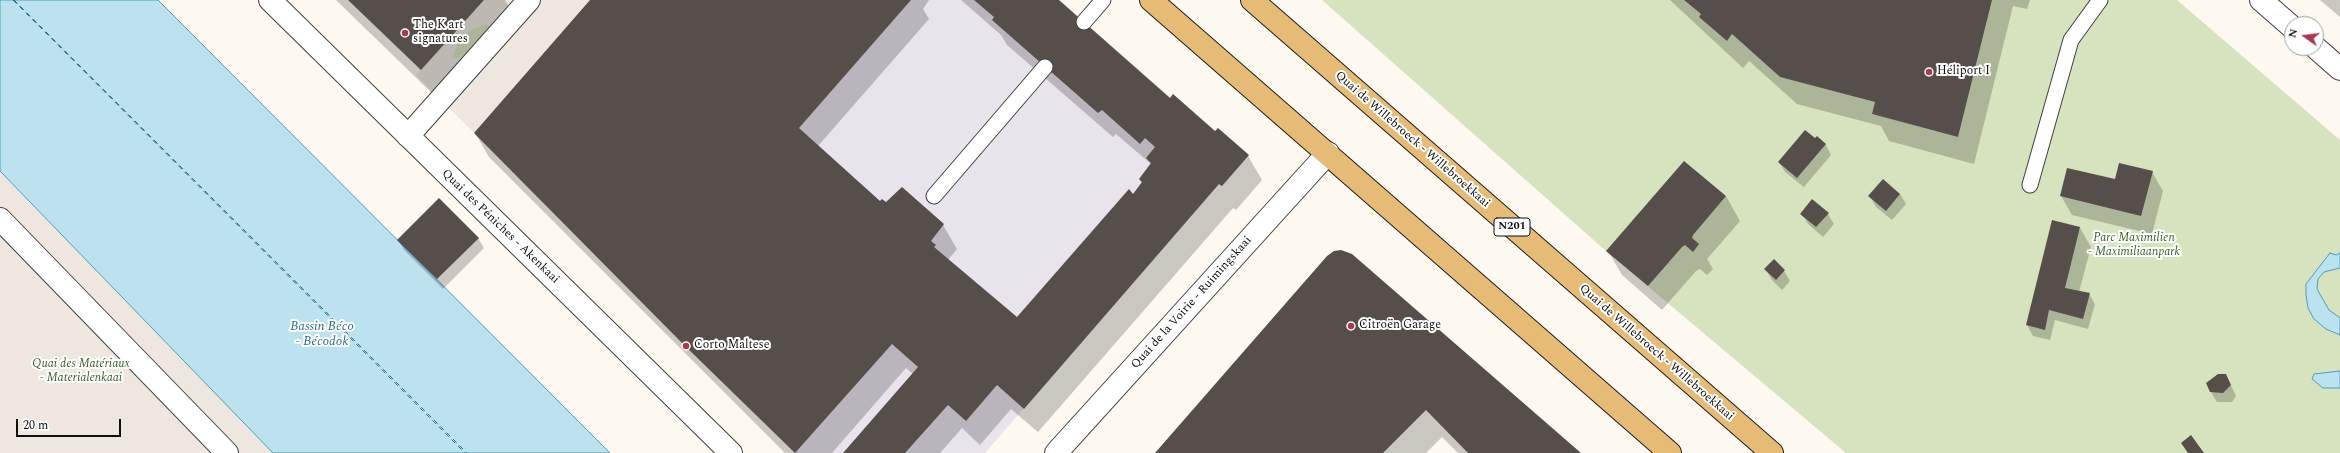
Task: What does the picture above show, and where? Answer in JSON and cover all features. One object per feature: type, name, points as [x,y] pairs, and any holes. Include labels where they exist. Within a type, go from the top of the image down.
[{"type":"main road","points":[[1151,0],[1670,453]]},
{"type":"main road","name":"Quai de Willebroeck - Willebroekkaai","points":[[1252,0],[1766,451]]},
{"type":"street","name":"Quai des Péniches - Akenkaai","points":[[270,0],[731,453]]},
{"type":"street","points":[[408,136],[529,0]]},
{"type":"street","points":[[2261,0],[2284,20]]},
{"type":"street","points":[[2324,55],[2340,69]]},
{"type":"street","name":"Quai de la Voirie - Ruimingskaai","points":[[1056,453],[1328,154]]},
{"type":"street","points":[[0,219],[227,453]]},
{"type":"lane","points":[[1084,22],[1103,0]]},
{"type":"lane","points":[[2030,185],[2071,40],[2100,0]]},
{"type":"lane","points":[[934,196],[1045,67]]},
{"type":"shaded area","points":[[484,0],[590,0],[474,133],[416,75]],"holes":[[[485,24],[491,25],[494,30],[487,45],[472,47],[458,59],[452,58],[458,41],[470,30]]]},
{"type":"shaded area","points":[[590,0],[1058,0],[1170,97],[1173,94],[1215,131],[1218,128],[1249,155],[1222,186],[1218,184],[985,453],[795,453],[474,133]]},
{"type":"shaded area","name":"Quai des Matériaux - Materialenkaai","points":[[0,171],[273,453],[0,453]]},
{"type":"green space","name":"Parc Maximilien - Maximiliaanpark","points":[[1322,0],[1684,0],[1701,14],[1699,17],[1727,41],[1732,34],[1780,77],[1875,102],[1872,114],[1958,137],[1992,0],[2177,0],[2340,140],[2340,453],[1846,453],[1606,251]]},
{"type":"green space","points":[[485,24],[491,25],[494,30],[487,45],[472,47],[458,59],[452,58],[458,41],[470,30]]},
{"type":"water","name":"Bassin Béco - Bécodok","points":[[0,0],[158,0],[610,453],[273,453],[0,171]]},
{"type":"water","points":[[2330,253],[2336,255],[2340,253],[2340,268],[2324,272],[2318,279],[2317,289],[2329,310],[2340,318],[2340,335],[2326,329],[2314,319],[2308,308],[2306,295],[2306,284]]},
{"type":"water","points":[[2340,371],[2340,388],[2323,388],[2312,379],[2314,374]]},
{"type":"building","points":[[348,0],[484,0],[421,70]]},
{"type":"building","points":[[590,0],[911,0],[799,128],[880,201],[882,199],[886,202],[902,187],[944,224],[931,241],[936,245],[934,247],[1017,317],[1129,189],[1133,194],[1142,182],[1139,179],[1151,163],[1146,158],[1155,147],[1145,138],[1140,144],[1102,110],[1098,113],[992,20],[994,17],[974,0],[1059,0],[1170,98],[1173,94],[1215,131],[1218,128],[1249,155],[1222,186],[1219,184],[1024,409],[997,385],[966,421],[948,405],[905,453],[843,453],[918,367],[892,344],[795,453],[682,343],[474,133]]},
{"type":"building","points":[[1684,0],[1992,0],[1958,137],[1872,114],[1875,102],[1780,77],[1732,34],[1727,41],[1699,17],[1701,14]]},
{"type":"building","points":[[1805,130],[1815,138],[1817,136],[1826,144],[1797,178],[1778,162]]},
{"type":"building","points":[[1684,161],[1726,196],[1693,235],[1692,238],[1699,244],[1693,252],[1685,245],[1682,247],[1648,286],[1606,251]]},
{"type":"building","points":[[2119,163],[2153,171],[2141,216],[2060,196],[2067,168],[2115,179]]},
{"type":"building","points":[[1883,179],[1900,194],[1886,211],[1868,196]]},
{"type":"building","points":[[439,198],[479,238],[437,279],[397,240]]},
{"type":"building","points":[[1812,199],[1829,213],[1816,227],[1800,214]]},
{"type":"building","points":[[2052,220],[2080,227],[2065,288],[2090,293],[2083,319],[2049,310],[2045,330],[2026,325]]},
{"type":"building","name":"Citroën Garage","points":[[1341,250],[1352,254],[1581,453],[1468,453],[1426,410],[1383,453],[1155,453],[1327,256],[1334,251]]},
{"type":"building","points":[[1774,259],[1785,270],[1776,280],[1764,269]]},
{"type":"building","points":[[2218,374],[2226,374],[2231,385],[2223,393],[2210,392],[2206,383]]},
{"type":"building","points":[[2191,435],[2204,453],[2188,453],[2181,443]]},
{"type":"ferry route","points":[[13,0],[465,453]]},
{"type":"ferry route","points":[[14,0],[467,453]]},
{"type":"place","name":"The K art signatures","points":[[405,33]]},
{"type":"place","name":"Héliport I","points":[[1929,72]]},
{"type":"place","name":"Citroën Garage","points":[[1351,326]]},
{"type":"place","name":"Corto Maltese","points":[[686,346]]}]
